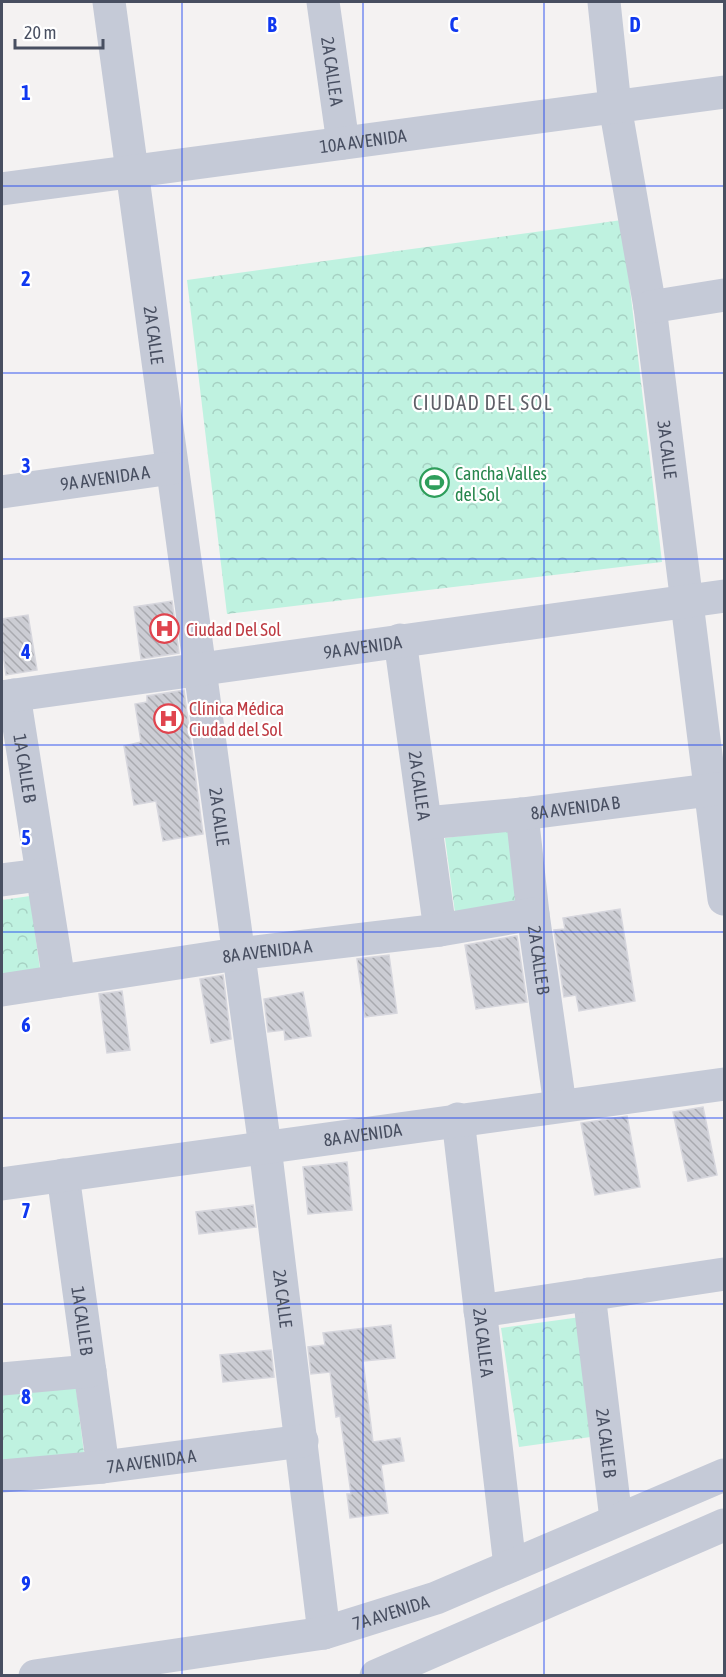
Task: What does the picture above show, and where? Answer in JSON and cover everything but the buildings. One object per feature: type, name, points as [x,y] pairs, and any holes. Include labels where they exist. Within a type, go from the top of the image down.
[{"type":"street","name":"2A CALLE","points":[[109,2],[265,1147],[324,1633]]},
{"type":"street","name":"2A CALLE A","points":[[323,2],[343,143]]},
{"type":"street","name":"3A CALLE","points":[[604,2],[615,106],[650,306],[687,601],[718,789],[724,899]]},
{"type":"street","name":"10A AVENIDA","points":[[2,189],[724,92]]},
{"type":"street","points":[[650,306],[724,295]]},
{"type":"street","name":"9A AVENIDA A","points":[[2,492],[172,468]]},
{"type":"street","name":"9A AVENIDA","points":[[8,696],[724,596]]},
{"type":"street","name":"2A CALLE A","points":[[400,640],[441,930]]},
{"type":"street","name":"1A CALLE B","points":[[8,696],[59,981]]},
{"type":"street","name":"8A AVENIDA B","points":[[426,823],[522,814],[718,789]]},
{"type":"street","name":"2A CALLE B","points":[[522,814],[533,914],[560,1105]]},
{"type":"street","points":[[2,880],[40,874]]},
{"type":"street","name":"8A AVENIDA A","points":[[2,990],[237,954],[441,930],[533,914]]},
{"type":"street","name":"8A AVENIDA","points":[[2,1184],[458,1119],[724,1084]]},
{"type":"street","name":"2A CALLE A","points":[[458,1119],[510,1566]]},
{"type":"street","name":"1A CALLE B","points":[[63,1175],[103,1467]]},
{"type":"street","points":[[480,1311],[724,1274]]},
{"type":"street","name":"2A CALLE B","points":[[589,1294],[616,1519]]},
{"type":"street","points":[[2,1379],[90,1371]]},
{"type":"street","name":"7A AVENIDA A","points":[[2,1476],[103,1467],[302,1441]]},
{"type":"street","name":"7A AVENIDA","points":[[35,1676],[324,1633],[436,1598],[616,1519],[724,1475]]},
{"type":"street","points":[[376,1676],[724,1525]]},
{"type":"green space","points":[[622,220],[662,562],[227,614],[187,280]]},
{"type":"green space","points":[[529,827],[540,908],[456,920],[445,838]]},
{"type":"green space","points":[[30,896],[40,969],[2,974],[2,900]]},
{"type":"green space","points":[[588,1316],[605,1435],[519,1447],[501,1328]]},
{"type":"green space","points":[[75,1380],[84,1453],[2,1462],[2,1388]]},
{"type":"place","name":"Cancha Valles del Sol","points":[[434,483]]},
{"type":"place","name":"Ciudad Del Sol","points":[[165,629]]},
{"type":"place","name":"Clínica Médica Ciudad del Sol","points":[[168,718]]},
{"type":"district","name":"CIUDAD DEL SOL","points":[[483,402]]}]
